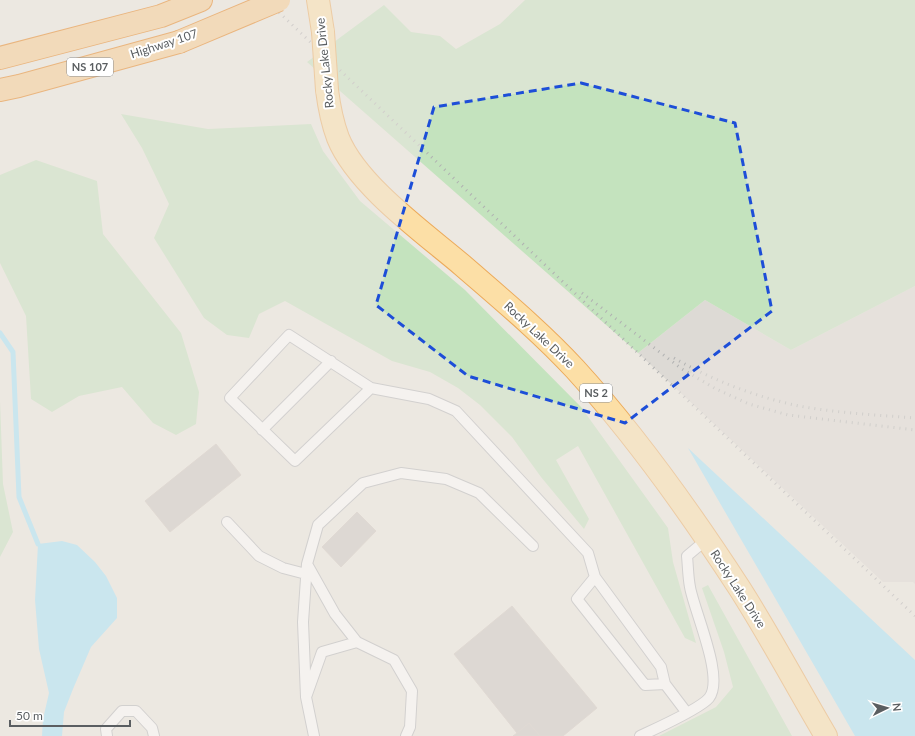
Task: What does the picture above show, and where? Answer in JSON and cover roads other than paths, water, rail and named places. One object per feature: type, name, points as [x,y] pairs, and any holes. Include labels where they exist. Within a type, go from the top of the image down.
[{"type":"highway","name":"NS 107","points":[[0,58],[161,16],[201,0]]},
{"type":"highway","name":"Highway 107","points":[[0,90],[179,42],[278,0]]},
{"type":"main road","name":"Rocky Lake Drive","points":[[318,0],[323,32],[330,114],[338,139],[351,162],[403,215],[518,314],[573,367],[630,434],[677,495],[740,589],[826,736]]},
{"type":"lane","points":[[371,388],[295,461],[230,398],[289,335],[371,388],[428,399],[456,411],[588,553],[595,577],[661,667],[665,684],[687,713]]},
{"type":"lane","points":[[262,430],[331,361]]},
{"type":"lane","points":[[314,736],[306,697],[303,622],[307,569],[318,524],[339,503],[363,483],[401,474],[446,479],[479,493],[533,546]]},
{"type":"lane","points":[[227,522],[259,556],[283,568],[307,569]]},
{"type":"lane","points":[[640,736],[687,713],[709,698],[714,684],[712,664],[690,587],[687,556],[706,540]]},
{"type":"lane","points":[[307,569],[334,614],[357,642],[394,660],[412,691],[410,727],[406,736]]},
{"type":"lane","points":[[595,577],[577,599],[645,685],[665,684]]},
{"type":"lane","points":[[306,697],[322,652],[357,642]]},
{"type":"lane","points":[[107,736],[106,729],[122,711],[136,711],[152,728],[154,736]]},
{"type":"water","points":[[688,448],[915,660],[915,736],[855,736]]},
{"type":"water","points":[[62,541],[77,545],[95,562],[106,576],[117,598],[117,618],[91,647],[64,712],[62,736],[42,736],[43,719],[49,693],[39,649],[35,600],[38,544]]},
{"type":"waterway","points":[[0,333],[13,352],[19,497],[38,544]]},
{"type":"railway","points":[[266,0],[915,616]]},
{"type":"railway","points":[[582,293],[682,369],[716,389],[749,404],[788,415],[915,430]]},
{"type":"railway","points":[[674,358],[704,374],[735,387],[767,398],[799,406],[857,414],[915,418]]}]
